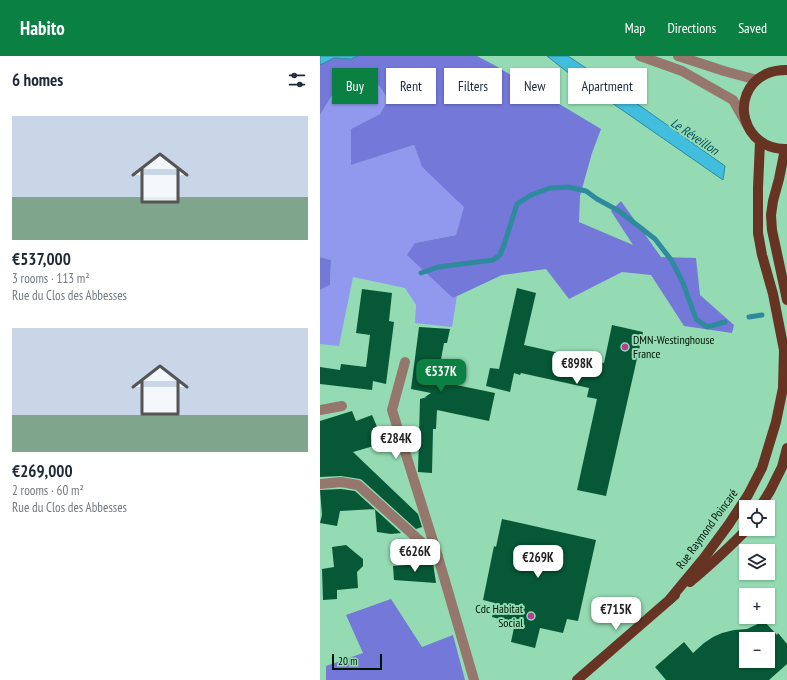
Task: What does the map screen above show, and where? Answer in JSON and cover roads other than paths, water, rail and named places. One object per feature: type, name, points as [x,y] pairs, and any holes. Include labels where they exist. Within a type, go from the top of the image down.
[{"type":"main road","points":[[787,70],[776,70],[757,80],[749,89],[745,100],[744,112],[746,123],[752,134],[760,142],[772,147],[786,149],[773,201],[771,216],[772,230],[787,300]]},
{"type":"main road","name":"Rue Raymond Poincaré","points":[[670,599],[704,558],[748,495],[762,468],[776,422],[783,388],[784,350],[774,294],[762,255],[758,233],[760,142]]},
{"type":"main road","points":[[764,500],[782,467],[787,448]]},
{"type":"main road","name":"Rue Raymond Poincaré","points":[[577,680],[711,565],[740,536]]},
{"type":"street","points":[[640,56],[682,71],[733,100],[746,123]]},
{"type":"street","points":[[678,56],[757,80]]},
{"type":"street","points":[[405,362],[392,410],[438,557],[474,680]]},
{"type":"street","points":[[320,410],[342,406]]},
{"type":"street","points":[[320,484],[341,482],[358,485],[438,557]]},
{"type":"waterway","points":[[421,273],[438,267],[493,260],[500,255],[517,204],[531,195],[550,188],[568,187],[586,191],[619,211],[655,239],[672,261],[683,283],[696,319],[707,327],[725,322]]},
{"type":"waterway","points":[[749,317],[762,315]]},
{"type":"place","name":"DMN-Westinghouse France","points":[[625,347]]},
{"type":"place","name":"Cdc Habitat Social","points":[[531,616]]},
{"type":"water label","name":"Le Réveillon","points":[[695,136]]}]
